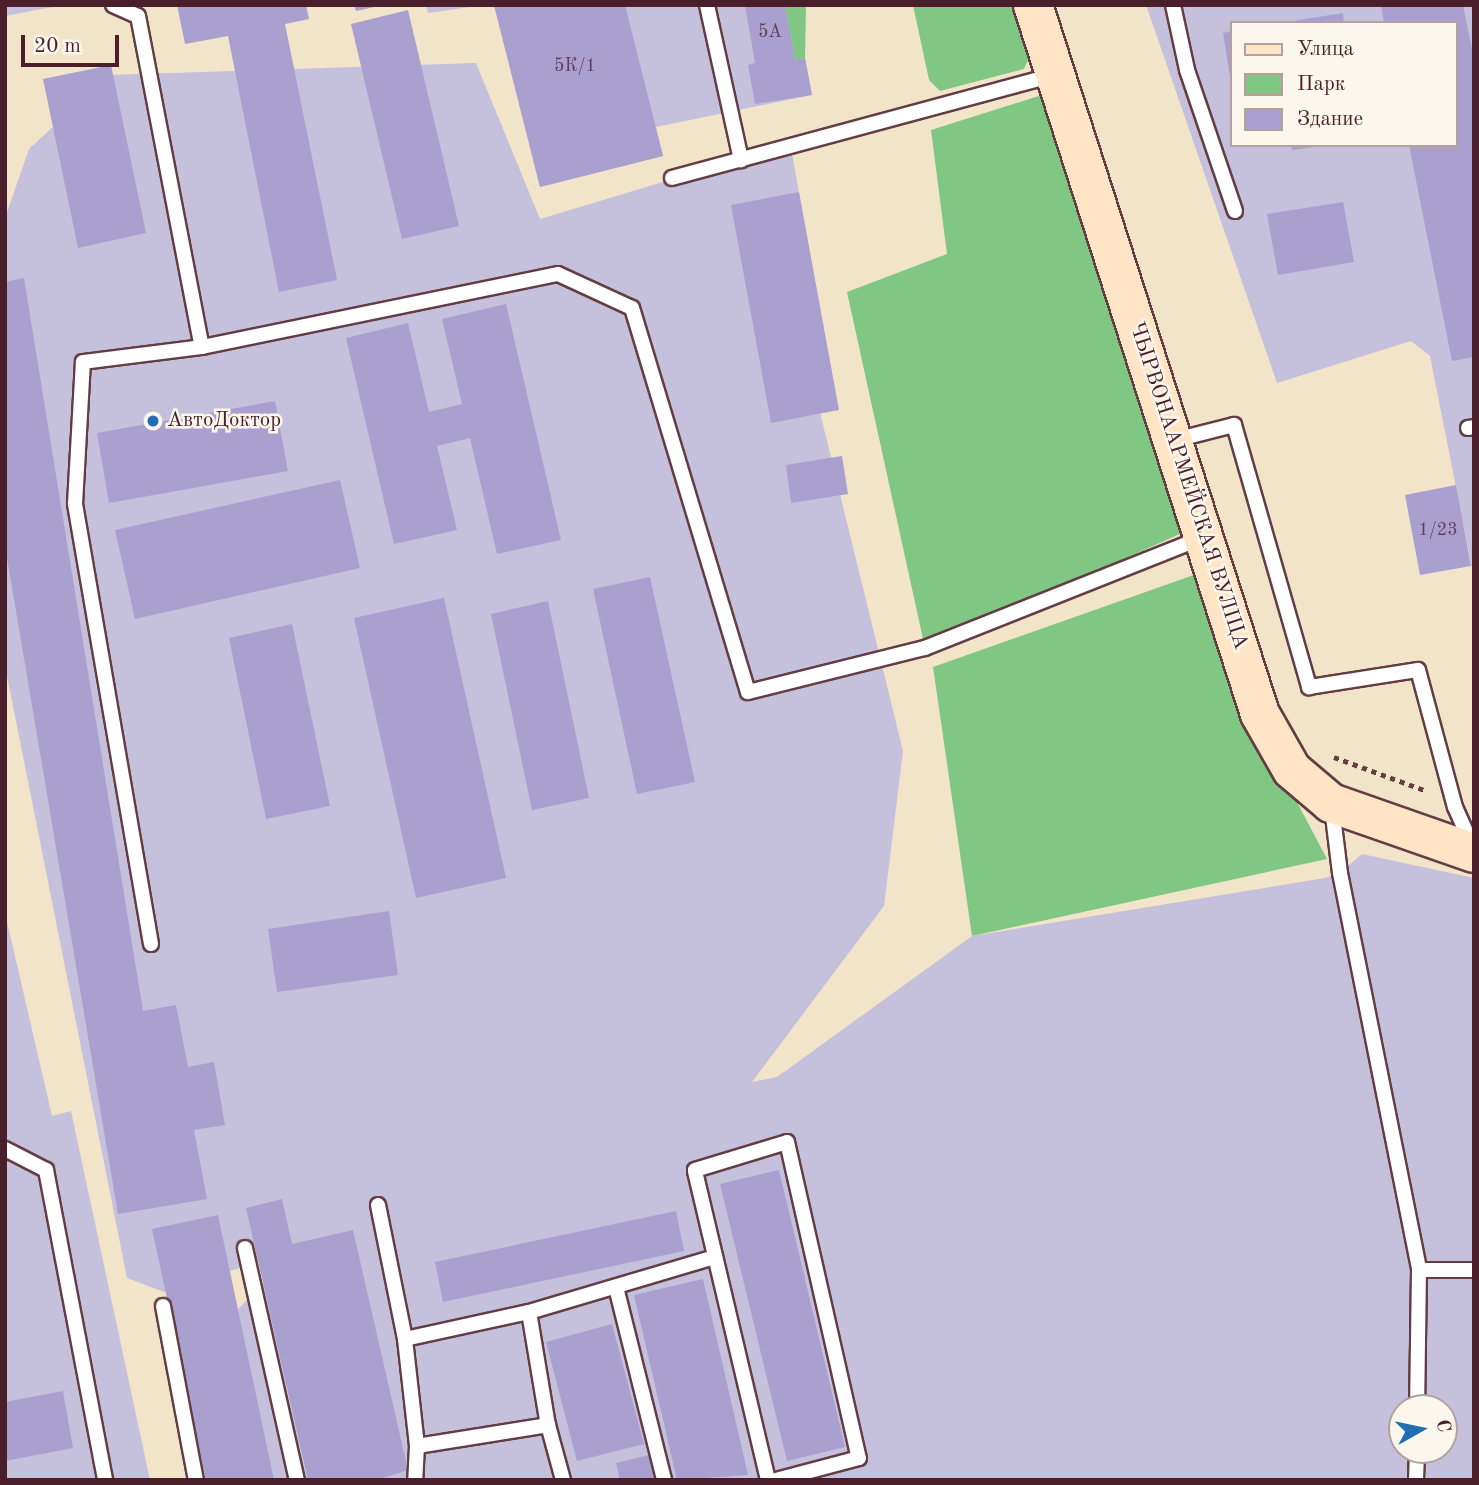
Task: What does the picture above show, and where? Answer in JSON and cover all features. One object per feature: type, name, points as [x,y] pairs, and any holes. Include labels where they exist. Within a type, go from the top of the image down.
[{"type":"street","name":"ЧЫРВОНААРМЕЙСКАЯ ВУЛІЦА","points":[[1033,5],[1260,714],[1293,770],[1331,803],[1474,850]]},
{"type":"lane","points":[[113,5],[138,16],[202,346]]},
{"type":"lane","points":[[707,5],[741,160]]},
{"type":"lane","points":[[1173,5],[1186,70],[1235,211]]},
{"type":"lane","points":[[672,178],[1056,74]]},
{"type":"lane","points":[[151,944],[75,504],[83,362],[202,346],[558,274],[632,308],[748,692],[925,648],[1203,537]]},
{"type":"lane","points":[[1174,441],[1234,425],[1310,687],[1418,670],[1455,807],[1474,850]]},
{"type":"lane","points":[[1331,803],[1340,873],[1419,1270],[1417,1394]]},
{"type":"lane","points":[[768,1480],[695,1170],[787,1142],[859,1458],[776,1480]]},
{"type":"lane","points":[[5,1149],[46,1170],[105,1480]]},
{"type":"lane","points":[[378,1205],[405,1339],[417,1446],[415,1480]]},
{"type":"lane","points":[[246,1248],[297,1480]]},
{"type":"lane","points":[[405,1339],[529,1312],[715,1257]]},
{"type":"lane","points":[[1419,1270],[1474,1270]]},
{"type":"lane","points":[[616,1287],[664,1480]]},
{"type":"lane","points":[[163,1306],[196,1480]]},
{"type":"lane","points":[[529,1312],[548,1425],[563,1480]]},
{"type":"lane","points":[[417,1446],[548,1425]]},
{"type":"shaded area","points":[[5,5],[63,5],[5,16]]},
{"type":"shaded area","points":[[426,5],[484,5],[428,13]]},
{"type":"shaded area","points":[[494,5],[785,5],[796,60],[805,58],[812,95],[656,127],[663,156],[540,187]]},
{"type":"shaded area","points":[[1146,5],[1474,5],[1474,578],[1430,356],[1411,341],[1277,383]]},
{"type":"shaded area","points":[[476,63],[540,219],[789,144],[833,386],[816,396],[903,751],[884,906],[752,1082],[777,1077],[972,936],[1325,878],[1340,873],[1362,854],[1474,878],[1474,1480],[199,1480],[173,1377],[294,1251],[164,1292],[127,1278],[5,666],[5,218],[29,149],[109,75]]},
{"type":"shaded area","points":[[5,913],[52,1116],[71,1111],[150,1480],[5,1480]]},
{"type":"green space","points":[[785,5],[806,5],[805,58],[795,60]]},
{"type":"green space","points":[[913,5],[1017,5],[1033,49],[1024,69],[940,91],[929,80]]},
{"type":"green space","points":[[1045,94],[1182,533],[925,648],[847,292],[947,254],[931,130]]},
{"type":"green space","points":[[1208,570],[1252,717],[1327,859],[972,936],[933,667]]},
{"type":"building","points":[[177,5],[306,5],[309,19],[285,24],[337,280],[279,292],[228,36],[185,44]]},
{"type":"building","points":[[354,5],[379,5],[379,6],[356,11]]},
{"type":"building","points":[[494,5],[625,5],[663,156],[540,187]]},
{"type":"building","points":[[745,5],[785,5],[795,60],[805,58],[812,95],[755,104],[748,65],[755,63]]},
{"type":"building","points":[[1381,5],[1463,5],[1474,59],[1474,357],[1452,361],[1409,147],[1458,147],[1458,21],[1384,21]]},
{"type":"building","points":[[408,10],[459,226],[402,239],[351,24]]},
{"type":"building","points":[[1343,13],[1344,21],[1293,21]]},
{"type":"building","points":[[1230,31],[1230,77],[1223,33]]},
{"type":"building","points":[[111,65],[146,233],[78,248],[43,79]]},
{"type":"building","points":[[1291,147],[1314,147],[1292,150]]},
{"type":"building","points":[[799,192],[839,410],[771,423],[731,205]]},
{"type":"building","points":[[1343,202],[1354,262],[1278,275],[1267,214]]},
{"type":"building","points":[[24,278],[143,1011],[176,1005],[188,1067],[214,1062],[225,1125],[194,1130],[207,1199],[118,1214],[5,546],[5,282]]},
{"type":"building","points":[[506,304],[561,540],[497,554],[470,438],[437,446],[457,530],[394,544],[346,338],[408,323],[429,412],[462,404],[442,319]]},
{"type":"building","points":[[275,401],[288,471],[109,503],[97,433]]},
{"type":"building","points":[[842,456],[848,494],[791,503],[786,465]]},
{"type":"building","points":[[340,480],[360,568],[135,619],[115,530]]},
{"type":"building","points":[[1456,485],[1471,566],[1420,575],[1405,495]]},
{"type":"building","points":[[650,577],[695,782],[637,794],[593,589]]},
{"type":"building","points":[[444,598],[506,878],[416,898],[354,618]]},
{"type":"building","points":[[548,601],[589,798],[532,810],[491,614]]},
{"type":"building","points":[[292,624],[330,806],[266,819],[229,638]]},
{"type":"building","points":[[389,911],[398,975],[277,992],[268,929]]},
{"type":"building","points":[[779,1170],[845,1447],[787,1461],[720,1184]]},
{"type":"building","points":[[282,1199],[292,1244],[353,1230],[408,1470],[377,1480],[308,1480],[246,1208]]},
{"type":"building","points":[[676,1211],[684,1251],[443,1302],[435,1262]]},
{"type":"building","points":[[218,1215],[274,1480],[206,1480],[152,1229]]},
{"type":"building","points":[[703,1279],[748,1475],[677,1480],[634,1295]]},
{"type":"building","points":[[612,1324],[644,1444],[577,1461],[546,1342]]},
{"type":"building","points":[[63,1391],[73,1448],[5,1461],[5,1402]]},
{"type":"building","points":[[649,1455],[656,1480],[620,1480],[616,1463]]},
{"type":"place","name":"АвтоДоктор","points":[[153,421]]}]
